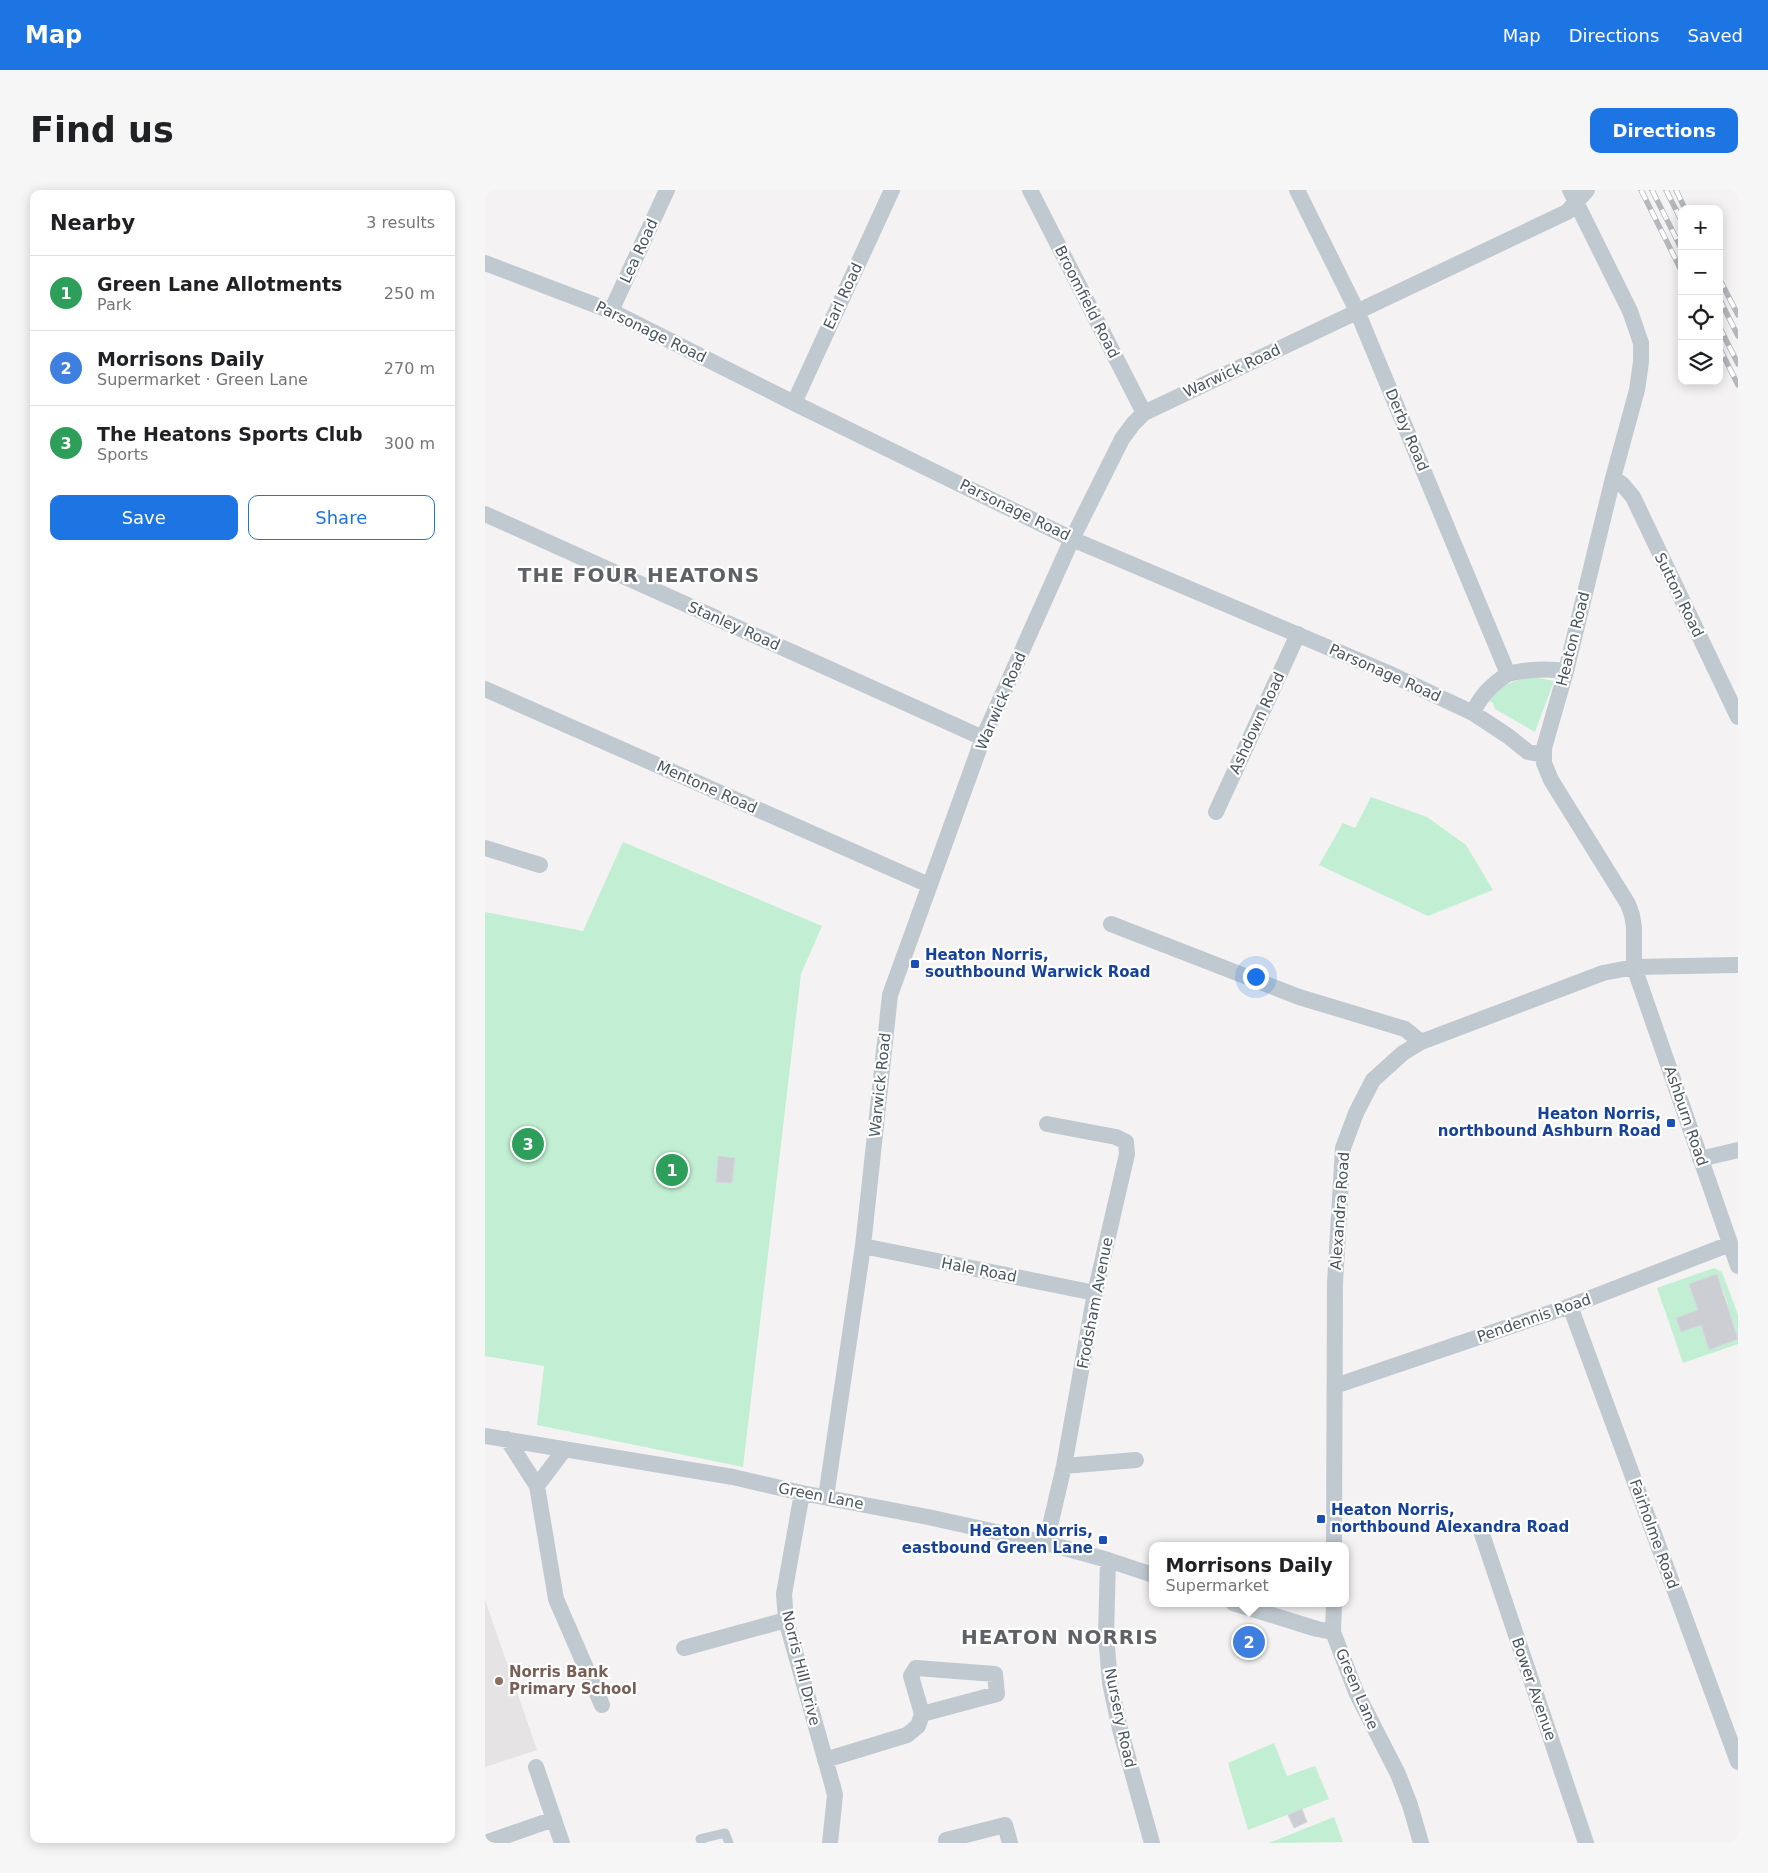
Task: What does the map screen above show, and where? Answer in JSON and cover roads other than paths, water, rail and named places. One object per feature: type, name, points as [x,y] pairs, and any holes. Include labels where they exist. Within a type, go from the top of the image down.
[{"type":"street","name":"Lea Road","points":[[611,311],[667,190]]},
{"type":"street","name":"Earl Road","points":[[794,403],[892,190]]},
{"type":"street","name":"Broomfield Road","points":[[1030,190],[1144,413]]},
{"type":"street","name":"Derby Road","points":[[1297,190],[1357,311],[1509,674]]},
{"type":"street","name":"Warwick Road","points":[[826,1497],[863,1246],[890,995],[983,738],[1072,539],[1122,439],[1144,413],[1567,212],[1579,193]]},
{"type":"street","name":"Heaton Road","points":[[1579,193],[1631,311],[1641,343],[1641,362],[1637,390],[1613,478],[1566,671],[1547,735],[1544,755],[1546,769],[1551,780],[1630,910],[1634,928],[1634,967]]},
{"type":"street","name":"Parsonage Road","points":[[485,264],[611,311],[1072,539],[1386,672],[1473,713],[1509,736],[1528,752],[1544,755]]},
{"type":"street","name":"Sutton Road","points":[[1613,478],[1623,484],[1633,497],[1738,717]]},
{"type":"street","name":"Stanley Road","points":[[485,514],[983,738]]},
{"type":"street","name":"Ashdown Road","points":[[1216,812],[1298,634]]},
{"type":"street","points":[[1473,713],[1479,699],[1491,686],[1509,674],[1531,669],[1566,671]]},
{"type":"street","name":"Mentone Road","points":[[485,689],[929,885]]},
{"type":"street","points":[[485,848],[540,865]]},
{"type":"street","points":[[1111,924],[1299,997],[1405,1029],[1421,1042]]},
{"type":"street","points":[[1634,967],[1738,965]]},
{"type":"street","name":"Alexandra Road","points":[[1334,1542],[1335,1283],[1343,1148],[1356,1112],[1373,1080],[1403,1053],[1421,1042],[1603,973],[1634,967]]},
{"type":"street","name":"Ashburn Road","points":[[1634,967],[1738,1266]]},
{"type":"street","name":"Frodsham Avenue","points":[[1046,1543],[1064,1466],[1095,1293],[1127,1154],[1126,1142],[1116,1137],[1047,1124]]},
{"type":"street","points":[[1700,1158],[1738,1150]]},
{"type":"street","name":"Pendennis Road","points":[[1335,1386],[1571,1306],[1730,1244]]},
{"type":"street","name":"Hale Road","points":[[863,1246],[1095,1293]]},
{"type":"street","name":"Fairholme Road","points":[[1571,1306],[1738,1762]]},
{"type":"street","name":"Green Lane","points":[[485,1436],[733,1477],[928,1517],[1046,1543],[1149,1574]]},
{"type":"street","points":[[507,1439],[537,1486],[556,1599],[602,1705]]},
{"type":"street","points":[[537,1486],[564,1450]]},
{"type":"street","points":[[1064,1466],[1136,1460]]},
{"type":"street","name":"Norris Hill Drive","points":[[802,1492],[784,1594],[786,1620],[835,1794],[830,1843]]},
{"type":"street","name":"Bower Avenue","points":[[1482,1534],[1586,1843]]},
{"type":"street","name":"Nursery Road","points":[[1108,1560],[1106,1635],[1109,1683],[1119,1729],[1152,1843]]},
{"type":"street","name":"Green Lane","points":[[1245,1607],[1333,1632],[1355,1692],[1398,1774],[1410,1805],[1421,1843]]},
{"type":"street","points":[[1333,1632],[1334,1607]]},
{"type":"street","points":[[684,1648],[786,1620]]},
{"type":"street","points":[[825,1760],[907,1735],[918,1726],[922,1714],[911,1676],[916,1668],[995,1674],[997,1694],[922,1714]]},
{"type":"street","points":[[536,1767],[562,1843]]},
{"type":"street","points":[[485,1843],[554,1819]]},
{"type":"street","points":[[946,1840],[1005,1825],[1010,1843]]},
{"type":"lane","points":[[702,1843],[700,1839],[725,1833],[729,1843]]},
{"type":"railway","points":[[1641,190],[1678,264]]},
{"type":"railway","points":[[1652,190],[1678,242]]},
{"type":"railway","points":[[1666,190],[1678,214]]},
{"type":"railway","points":[[1676,190],[1683,205]]},
{"type":"railway","points":[[1723,286],[1738,315]]},
{"type":"railway","points":[[1723,306],[1738,336]]},
{"type":"railway","points":[[1723,334],[1738,364]]},
{"type":"railway","points":[[1723,355],[1738,385]]},
{"type":"place","name":"Heaton Norris, southbound Warwick Road","points":[[915,964]]},
{"type":"place","name":"Heaton Norris, northbound Ashburn Road","points":[[1671,1123]]},
{"type":"place","name":"The Heatons Sports Club","points":[[528,1144]]},
{"type":"place","name":"Green Lane Allotments","points":[[672,1170]]},
{"type":"place","name":"Heaton Norris, northbound Alexandra Road","points":[[1321,1519]]},
{"type":"place","name":"Heaton Norris, eastbound Green Lane","points":[[1103,1540]]},
{"type":"place","name":"Morrisons Daily","points":[[1249,1642]]},
{"type":"place","name":"Norris Bank Primary School","points":[[499,1681]]},
{"type":"district","name":"THE FOUR HEATONS","points":[[639,575]]},
{"type":"district","name":"HEATON NORRIS","points":[[1060,1637]]}]
